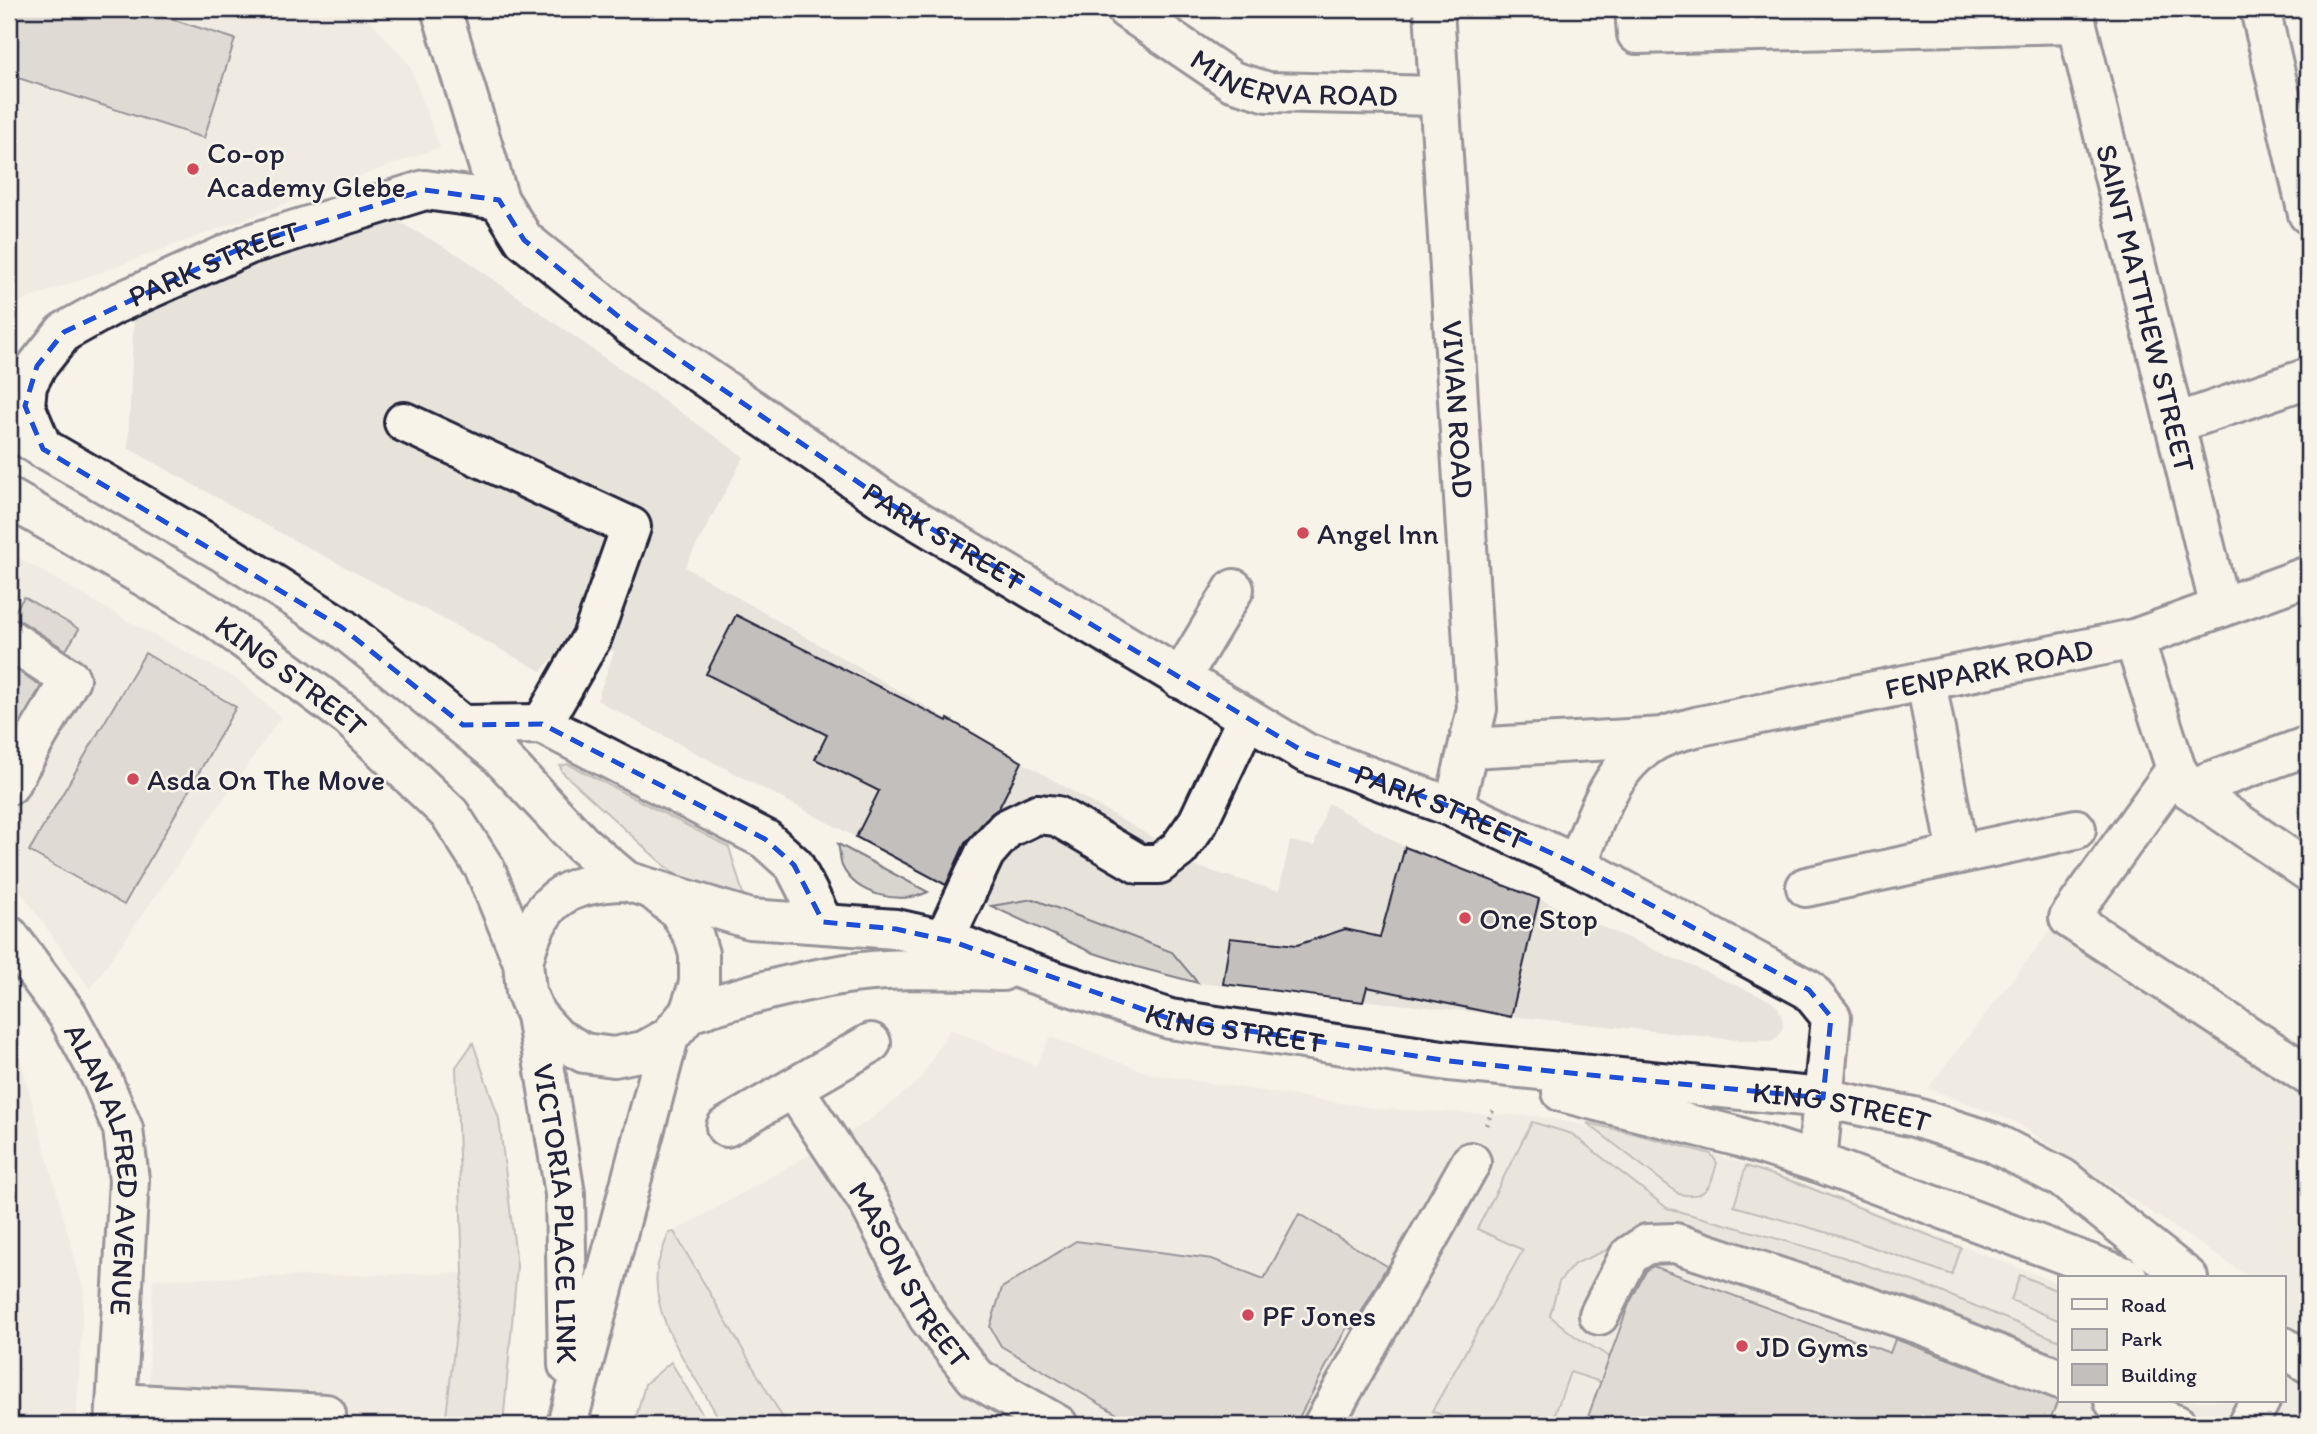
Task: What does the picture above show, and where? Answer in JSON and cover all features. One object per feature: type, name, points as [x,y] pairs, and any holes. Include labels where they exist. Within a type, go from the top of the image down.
[{"type":"street","points":[[441,9],[499,200]]},
{"type":"street","name":"MINERVA ROAD","points":[[1126,9],[1232,81],[1268,92],[1438,96]]},
{"type":"street","name":"VIVIAN ROAD","points":[[1434,9],[1478,709],[1454,808]]},
{"type":"street","points":[[1635,9],[1637,34],[2074,16]]},
{"type":"street","points":[[2260,9],[2308,214]]},
{"type":"street","name":"SAINT MATTHEW STREET","points":[[2074,16],[2220,608]]},
{"type":"street","name":"PARK STREET","points":[[43,449],[25,406],[27,385],[37,366],[64,332],[99,312],[250,244],[425,190],[499,200],[524,240],[629,325],[887,502],[1180,679],[1306,753],[1454,808],[1577,865],[1809,990],[1831,1017],[1817,1162]]},
{"type":"street","points":[[2174,424],[2308,378]]},
{"type":"street","points":[[404,422],[631,527],[592,637],[542,724]]},
{"type":"street","name":"KING STREET","points":[[9,428],[221,551],[341,626],[498,754],[582,844],[679,911],[694,937],[699,954],[699,984],[679,1025]]},
{"type":"street","name":"KING STREET","points":[[9,498],[214,617],[349,717],[450,814],[485,869],[523,962],[526,992],[536,1015],[556,1038],[584,1053],[614,1057],[645,1051],[679,1025],[718,1004],[846,974],[911,969],[1028,972]]},
{"type":"street","name":"FENPARK ROAD","points":[[1577,865],[1608,789],[1621,768],[1640,750],[1664,737],[1700,726],[2134,639],[2308,576]]},
{"type":"street","points":[[1180,679],[1234,589]]},
{"type":"street","points":[[9,639],[70,679],[9,785]]},
{"type":"street","points":[[2134,639],[2183,779],[2308,871]]},
{"type":"street","points":[[1926,681],[1958,854]]},
{"type":"street","points":[[944,940],[985,853],[1006,829],[1037,814],[1057,816],[1139,864],[1159,864],[1179,849],[1198,822],[1247,718]]},
{"type":"street","points":[[463,725],[542,724],[765,839],[794,865],[823,922]]},
{"type":"street","name":"FENPARK ROAD","points":[[1470,748],[1664,737]]},
{"type":"street","points":[[2308,747],[2183,779],[2069,918],[2308,1075]]},
{"type":"street","points":[[1806,887],[2076,830]]},
{"type":"street","name":"KING STREET","points":[[523,962],[530,932],[548,906],[573,889],[596,882],[641,886],[750,919],[896,929],[944,940],[1028,972],[1170,1019],[1449,1061],[1823,1098],[1914,1117],[1993,1142],[2062,1178],[2185,1276]]},
{"type":"street","name":"ALAN ALFRED AVENUE","points":[[9,936],[67,1014],[101,1077],[123,1129],[129,1180],[116,1414]]},
{"type":"street","name":"VICTORIA PLACE LINK","points":[[536,1015],[565,1194],[568,1419]]},
{"type":"street","name":"VICTORIA PLACE LINK","points":[[568,1419],[679,1025]]},
{"type":"street","points":[[726,1127],[871,1043]]},
{"type":"street","name":"KING STREET","points":[[1449,1061],[1736,1136],[1817,1162],[2123,1276]]},
{"type":"street","name":"MASON STREET","points":[[794,1089],[868,1201],[928,1317],[975,1377],[1058,1425]]},
{"type":"street","points":[[1323,1425],[1471,1162]]},
{"type":"street","points":[[1600,1315],[1629,1256],[1647,1244],[1675,1243],[1923,1325],[2058,1378]]},
{"type":"street","points":[[2117,1402],[2176,1425]]},
{"type":"street","points":[[2247,1425],[2259,1402]]},
{"type":"street","points":[[116,1414],[326,1414]]},
{"type":"path","points":[[1471,1162],[1506,1077]]},
{"type":"highlighted area","points":[[425,190],[499,200],[524,240],[629,325],[887,502],[1306,753],[1454,808],[1577,865],[1809,990],[1831,1017],[1823,1098],[1449,1061],[1170,1019],[954,942],[896,929],[823,922],[794,865],[765,839],[542,724],[463,725],[341,627],[43,449],[25,406],[37,366],[64,332],[250,244]]},
{"type":"shaded area","name":"Co-op Academy Glebe","points":[[9,9],[360,9],[409,64],[440,147],[9,306]]},
{"type":"shaded area","points":[[399,222],[462,257],[744,457],[685,567],[1150,836],[1187,864],[1279,891],[1290,841],[1314,846],[1328,803],[1405,847],[1539,899],[1769,1000],[1778,1007],[1782,1017],[1783,1027],[1778,1037],[1771,1041],[1747,1041],[1198,983],[1172,952],[1033,899],[991,906],[958,891],[609,707],[597,700],[614,652],[580,630],[541,671],[273,529],[128,448],[134,312],[355,227]]},
{"type":"shaded area","points":[[9,552],[135,625],[237,679],[281,717],[90,989],[9,875]]},
{"type":"shaded area","points":[[2071,904],[2308,1061],[2308,1425],[787,1425],[674,1232],[867,1122],[919,1081],[950,1029],[1036,1066],[1050,1037],[1152,1074],[1380,1109],[1536,1116],[1680,1144],[1794,1179],[2058,1283],[2058,1402],[2286,1402],[2286,1276],[2248,1276],[2015,1122],[1928,1088]]},
{"type":"shaded area","points":[[9,1043],[20,1058],[84,1292],[76,1425],[9,1425]]},
{"type":"shaded area","points":[[463,1273],[445,1425],[147,1425],[153,1279]]},
{"type":"green space","points":[[568,764],[729,847],[745,901],[693,885],[666,867],[562,772],[560,766]]},
{"type":"green space","points":[[838,844],[928,892],[905,898],[868,891],[858,885],[842,866]]},
{"type":"green space","points":[[1033,899],[1172,952],[1198,983],[1091,952],[991,906]]},
{"type":"green space","points":[[473,1043],[499,1119],[517,1266],[503,1425],[445,1425],[463,1273],[456,1067]]},
{"type":"green space","points":[[1532,1122],[1572,1134],[1667,1208],[1843,1257],[1932,1288],[2058,1340],[2058,1355],[1923,1302],[1774,1257],[1637,1237],[1574,1264],[1559,1282],[1550,1316],[1576,1337],[1610,1357],[1601,1382],[1570,1372],[1551,1425],[1466,1425],[1432,1411],[1523,1250],[1477,1229]]},
{"type":"green space","points":[[1587,1123],[1711,1154],[1717,1163],[1710,1184],[1702,1193],[1696,1195],[1679,1194]]},
{"type":"green space","points":[[1746,1166],[1800,1184],[1961,1248],[1952,1275],[1849,1239],[1734,1206]]},
{"type":"green space","points":[[674,1232],[787,1425],[722,1425],[677,1348],[660,1307],[658,1264],[669,1233]]},
{"type":"green space","points":[[2020,1275],[2058,1291],[2058,1320],[2011,1300]]},
{"type":"green space","points":[[671,1362],[709,1425],[634,1425],[645,1384]]},
{"type":"building","points":[[9,9],[139,9],[235,39],[204,138],[9,75]]},
{"type":"building","points":[[24,597],[79,629],[66,650],[11,617]]},
{"type":"building","points":[[736,615],[947,721],[948,719],[1022,762],[999,808],[965,843],[946,885],[856,837],[879,791],[815,759],[827,735],[706,674]]},
{"type":"building","name":"Asda On The Move","points":[[145,653],[236,707],[124,905],[29,851]]},
{"type":"building","points":[[9,665],[41,686],[9,742]]},
{"type":"building","name":"One Stop","points":[[1405,847],[1539,899],[1511,1017],[1367,987],[1363,1002],[1223,984],[1230,938],[1297,945],[1345,929],[1380,937]]},
{"type":"building","name":"PF Jones","points":[[1299,1214],[1387,1266],[1352,1329],[1347,1327],[1295,1425],[1136,1425],[1001,1346],[990,1327],[1002,1288],[1076,1241],[1212,1259],[1264,1279]]},
{"type":"building","name":"JD Gyms","points":[[1653,1266],[1890,1353],[1895,1339],[2058,1400],[2048,1425],[1585,1425],[1629,1304],[1646,1271]]},
{"type":"place","name":"Co-op Academy Glebe","points":[[193,169]]},
{"type":"place","name":"Angel Inn","points":[[1303,533]]},
{"type":"place","name":"Asda On The Move","points":[[133,779]]},
{"type":"place","name":"One Stop","points":[[1465,918]]},
{"type":"place","name":"PF Jones","points":[[1248,1315]]},
{"type":"place","name":"JD Gyms","points":[[1742,1346]]}]
